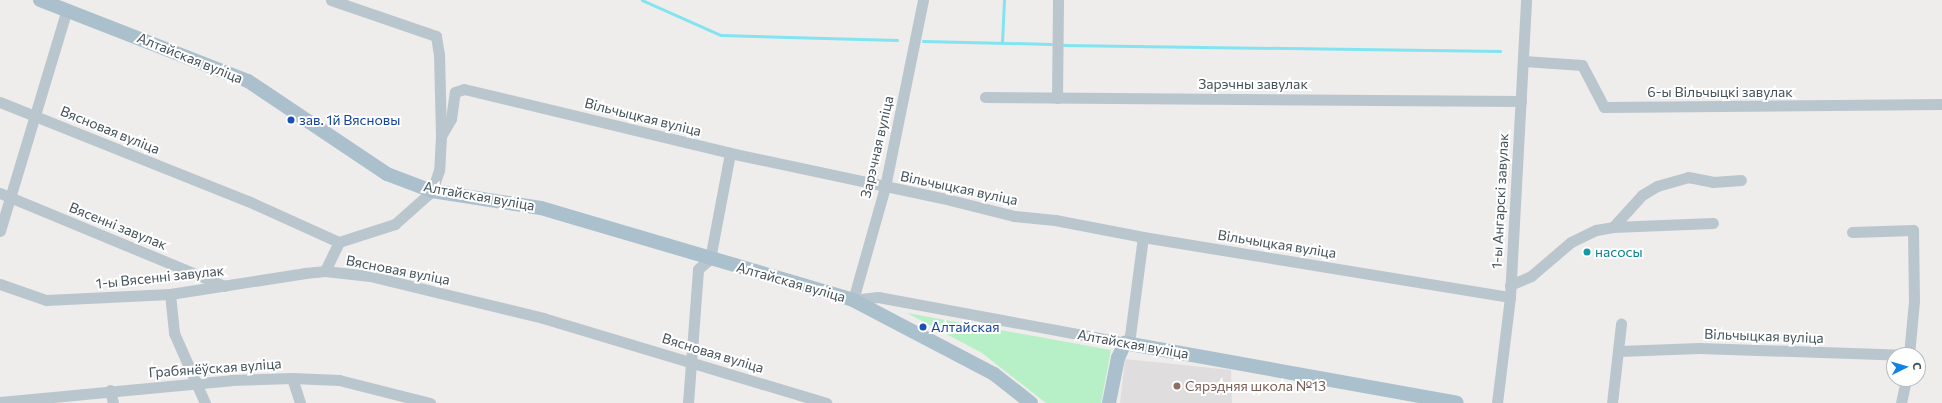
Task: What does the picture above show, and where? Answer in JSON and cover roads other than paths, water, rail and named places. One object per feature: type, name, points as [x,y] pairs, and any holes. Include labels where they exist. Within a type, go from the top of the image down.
[{"type":"main road","name":"Алтайская вуліца","points":[[40,0],[67,9],[248,81],[387,174],[432,191],[541,208],[853,300],[994,374],[1031,403]]},
{"type":"main road","name":"Алтайская вуліца","points":[[1127,343],[1412,398],[1457,403]]},
{"type":"main road","points":[[1108,403],[1118,358],[1127,343]]},
{"type":"street","points":[[331,0],[436,36],[439,54],[441,136],[439,170],[432,191],[395,224],[340,242]]},
{"type":"street","name":"Зарэчная вуліца","points":[[853,300],[885,187],[923,0]]},
{"type":"street","points":[[1057,98],[1058,0]]},
{"type":"street","name":"1-ы Ангарскі завулак","points":[[1497,403],[1510,297],[1524,61],[1526,0]]},
{"type":"street","points":[[0,231],[5,196],[34,115],[67,9]]},
{"type":"street","name":"6-ы Вільчыцкі завулак","points":[[1524,61],[1582,65],[1604,107],[1942,104]]},
{"type":"street","name":"Вільчыцкая вуліца","points":[[441,136],[451,119],[455,92],[464,89],[730,153],[1014,216],[1055,220],[1143,237],[1510,297]]},
{"type":"street","name":"Зарэчны завулак","points":[[985,97],[1521,102]]},
{"type":"street","name":"Вясновая вуліца","points":[[0,102],[248,202],[340,242],[324,271],[370,276],[543,318],[827,403]]},
{"type":"street","points":[[688,403],[698,270],[710,259],[730,153]]},
{"type":"street","points":[[1613,227],[1642,195],[1657,186],[1688,177],[1713,182],[1741,180]]},
{"type":"street","name":"Вясенні завулак","points":[[5,196],[225,286]]},
{"type":"street","points":[[1510,285],[1531,276],[1571,242],[1596,230],[1613,227],[1713,223]]},
{"type":"street","name":"Вільчыцкая вуліца","points":[[1852,232],[1913,230],[1914,301],[1910,347]]},
{"type":"street","points":[[1127,343],[1143,237]]},
{"type":"street","name":"1-ы Вясенні завулак","points":[[0,284],[46,300],[170,294],[324,271]]},
{"type":"street","points":[[170,294],[174,333],[205,403]]},
{"type":"street","name":"Алтайская вуліца","points":[[853,300],[878,297],[1127,343]]},
{"type":"street","points":[[1612,403],[1621,324]]},
{"type":"street","name":"Вільчыцкая вуліца","points":[[1619,351],[1699,348],[1886,354]]},
{"type":"street","points":[[292,378],[300,403]]},
{"type":"street","name":"Грабянёўская вуліца","points":[[0,402],[110,390],[231,380],[292,378],[339,380],[430,403]]},
{"type":"street","points":[[1901,403],[1904,387]]},
{"type":"street","points":[[110,390],[114,403]]},
{"type":"waterway","points":[[642,0],[721,35],[897,40]]},
{"type":"waterway","points":[[1002,43],[1004,0]]},
{"type":"waterway","points":[[923,41],[1051,44]]},
{"type":"waterway","points":[[1064,45],[1500,51]]},
{"type":"place","name":"зав. 1й Вясновы","points":[[291,120]]},
{"type":"place","name":"насосы","points":[[1587,252]]},
{"type":"place","name":"Алтайская","points":[[923,327]]},
{"type":"place","name":"Сярэдняя школа №13","points":[[1177,386]]}]
